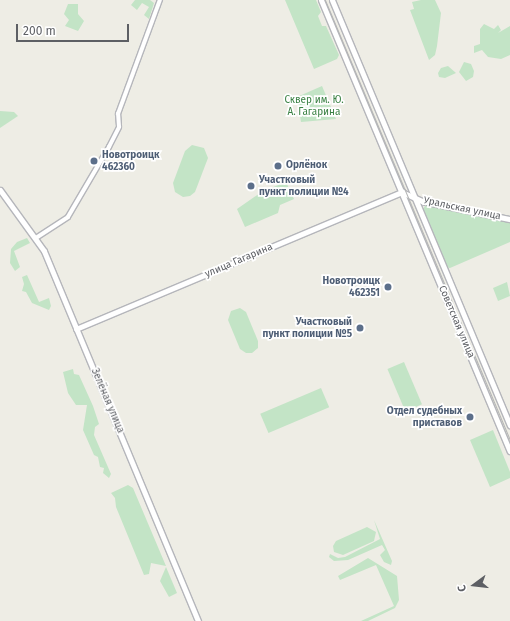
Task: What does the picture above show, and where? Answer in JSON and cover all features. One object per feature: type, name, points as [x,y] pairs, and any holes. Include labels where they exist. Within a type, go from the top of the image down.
[{"type":"main road","name":"Советская улица","points":[[321,0],[510,451]]},
{"type":"main road","name":"Советская улица","points":[[332,0],[510,425]]},
{"type":"main road","name":"Зелёная улица","points":[[0,190],[36,238],[76,329],[198,621]]},
{"type":"street","points":[[36,238],[68,217],[109,147],[119,127],[118,114],[159,0]]},
{"type":"street","points":[[402,192],[414,198]]},
{"type":"street","name":"улица Гагарина","points":[[76,329],[402,192]]},
{"type":"street","name":"Уральская улица","points":[[414,198],[510,220]]},
{"type":"green space","points":[[135,0],[150,0],[154,3],[149,19],[144,15],[149,7],[142,3],[137,10],[131,5]]},
{"type":"green space","points":[[285,0],[316,0],[321,12],[318,16],[322,26],[326,26],[339,55],[337,59],[314,69]]},
{"type":"green space","points":[[421,0],[435,0],[441,13],[435,55],[429,60],[410,10],[414,9],[412,2]]},
{"type":"green space","points":[[68,4],[78,4],[78,14],[84,21],[78,31],[65,26],[69,20],[64,14]]},
{"type":"green space","points":[[484,24],[494,29],[498,25],[501,30],[498,33],[510,26],[510,55],[501,59],[488,57],[482,50],[474,53],[474,46],[480,44],[480,29]]},
{"type":"green space","points":[[464,62],[471,64],[474,71],[473,77],[466,81],[459,72]]},
{"type":"green space","points":[[448,66],[456,73],[445,78],[439,77],[438,73],[441,68]]},
{"type":"green space","name":"Сквер им. Ю. А. Гагарина","points":[[322,86],[336,119],[301,122],[297,97]]},
{"type":"green space","points":[[0,111],[14,112],[18,116],[0,128]]},
{"type":"green space","points":[[192,145],[204,148],[208,158],[195,192],[190,196],[183,197],[175,192],[173,183],[185,151]]},
{"type":"green space","points":[[286,182],[294,199],[280,205],[278,213],[245,227],[237,209],[263,191]]},
{"type":"green space","points":[[426,204],[510,222],[510,242],[450,268],[445,267],[422,211]]},
{"type":"green space","points":[[27,238],[30,243],[14,251],[20,267],[15,271],[10,263],[11,249],[17,242]]},
{"type":"green space","points":[[27,275],[39,302],[49,298],[51,306],[49,310],[32,303],[26,292],[22,291],[24,284],[22,277]]},
{"type":"green space","points":[[507,282],[510,296],[498,301],[493,288]]},
{"type":"green space","points":[[240,308],[246,312],[258,341],[258,348],[252,353],[246,353],[240,349],[228,320],[231,311]]},
{"type":"green space","points":[[404,362],[422,404],[405,411],[387,369]]},
{"type":"green space","points":[[73,369],[74,374],[79,375],[93,406],[99,424],[95,427],[94,435],[111,474],[109,478],[103,473],[104,468],[100,467],[98,457],[94,455],[83,430],[87,405],[76,405],[68,393],[63,372]]},
{"type":"green space","points":[[321,388],[329,407],[268,433],[260,414]]},
{"type":"green space","points":[[493,430],[510,472],[510,478],[490,487],[470,440]]},
{"type":"green space","points":[[128,485],[133,488],[166,566],[151,563],[149,574],[144,575],[116,507],[115,498],[111,493]]},
{"type":"green space","points":[[374,520],[392,561],[391,565],[384,562],[380,555],[385,550],[382,545],[348,560],[334,561],[329,557],[330,554],[338,558],[345,557],[380,539]]},
{"type":"green space","points":[[367,527],[376,532],[374,541],[343,555],[334,552],[333,546],[336,541]]},
{"type":"green space","points":[[368,558],[397,576],[399,600],[395,608],[368,621],[361,621],[394,606],[376,565],[340,580],[338,576]]},
{"type":"green space","points":[[166,567],[177,593],[169,597],[160,581]]},
{"type":"tram line","points":[[325,0],[510,440]]},
{"type":"place","name":"Новотроицк 462360","points":[[94,161]]},
{"type":"place","name":"Орлёнок","points":[[278,166]]},
{"type":"place","name":"Участковый пункт полиции №4","points":[[251,186]]},
{"type":"place","name":"Новотроицк 462351","points":[[388,287]]},
{"type":"place","name":"Участковый пункт полиции №5","points":[[360,328]]},
{"type":"place","name":"Отдел судебных приставов","points":[[470,417]]}]
